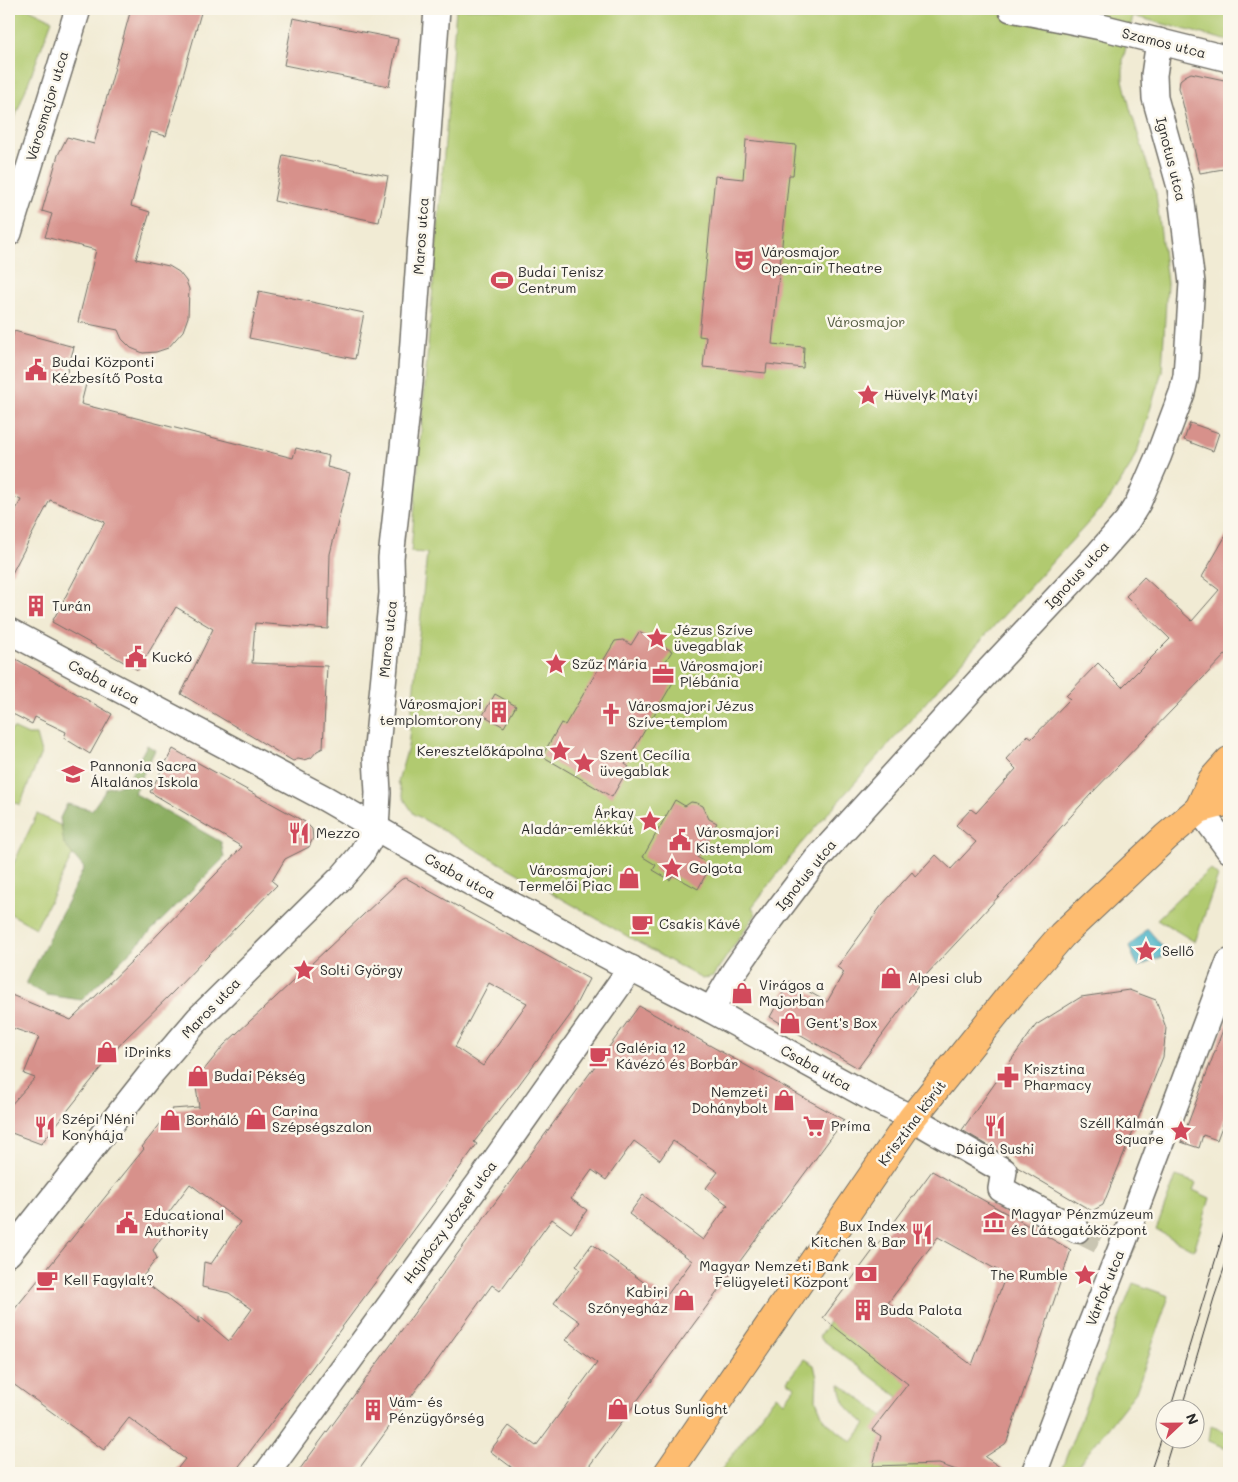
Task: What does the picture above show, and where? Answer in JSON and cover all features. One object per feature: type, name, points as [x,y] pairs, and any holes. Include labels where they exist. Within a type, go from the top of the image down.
[{"type":"main road","name":"Krisztina körút","points":[[1199,809],[1212,780],[1229,761]]},
{"type":"main road","name":"Krisztina körút","points":[[668,1473],[912,1118],[1013,992],[1062,935],[1166,837],[1199,809],[1229,801]]},
{"type":"street","name":"Városmajor utca","points":[[9,232],[78,9]]},
{"type":"street","name":"Maros utca","points":[[9,1253],[149,1076],[199,1018],[342,877],[360,856],[376,828],[378,794],[376,758],[392,594],[390,558],[410,382],[438,9]]},
{"type":"street","name":"Szamos utca","points":[[1011,9],[1100,27],[1229,59]]},
{"type":"street","name":"Ignotus utca","points":[[711,1010],[735,970],[816,860],[1127,521],[1138,503],[1182,393],[1186,376],[1192,283],[1180,187],[1155,98],[1154,75],[1159,41]]},
{"type":"street","name":"Csaba utca","points":[[9,631],[326,799],[466,880],[711,1010],[875,1100],[912,1118],[1004,1170],[1000,1190],[1077,1230]]},
{"type":"street","points":[[1199,809],[1229,850]]},
{"type":"street","name":"Várfok utca","points":[[1034,1473],[1229,962]]},
{"type":"street","name":"Hajnóczy József utca","points":[[266,1473],[479,1183],[631,968]]},
{"type":"green space","points":[[9,9],[29,9],[52,20],[11,128],[9,127]]},
{"type":"green space","name":"Városmajor","points":[[456,9],[1229,9],[1229,41],[1133,16],[1123,60],[1123,80],[1156,193],[1167,283],[1162,371],[1138,449],[1130,467],[1108,501],[973,649],[799,846],[752,907],[756,914],[713,976],[702,979],[414,814],[404,799],[398,782],[408,747],[427,553],[411,552]]},
{"type":"green space","points":[[13,728],[28,735],[36,735],[41,753],[20,805],[9,800],[9,734]]},
{"type":"green space","points":[[147,745],[155,750],[134,793],[221,842],[224,858],[82,1000],[47,995],[26,984],[84,868],[64,844],[60,818],[67,804],[92,810],[107,788],[126,784]]},
{"type":"green space","points":[[37,814],[82,836],[36,928],[9,913],[9,873]]},
{"type":"green space","points":[[1210,869],[1218,876],[1195,942],[1157,919]]},
{"type":"green space","points":[[1176,1176],[1196,1183],[1193,1190],[1210,1198],[1194,1250],[1156,1230]]},
{"type":"green space","points":[[1133,1283],[1169,1296],[1136,1392],[1072,1473],[1060,1473]]},
{"type":"green space","points":[[829,1322],[958,1422],[939,1464],[965,1473],[719,1473],[776,1395],[784,1402],[795,1387],[787,1381],[804,1359],[814,1365],[817,1378],[816,1400],[824,1420],[852,1442],[866,1424],[845,1403],[840,1384],[883,1416],[898,1397],[819,1337]]},
{"type":"green space","points":[[1211,1426],[1229,1433],[1229,1449],[1209,1441]]},
{"type":"water","points":[[1147,928],[1169,954],[1138,967],[1129,947]]},
{"type":"building","points":[[131,9],[202,9],[166,136],[151,132],[131,206],[150,212],[136,259],[169,266],[179,272],[189,289],[188,317],[183,331],[168,348],[156,352],[143,353],[131,348],[122,339],[118,330],[78,322],[96,250],[45,237],[52,214],[42,211],[58,155],[67,137],[94,144]]},
{"type":"building","points":[[293,18],[398,39],[389,86],[284,65]]},
{"type":"building","points":[[1191,73],[1229,81],[1229,168],[1200,173],[1179,88],[1180,80]]},
{"type":"building","name":"Városmajor Open-air Theatre","points":[[746,140],[796,145],[793,175],[789,175],[772,344],[804,347],[803,368],[767,364],[766,373],[703,367],[706,337],[699,336],[715,176],[743,179]]},
{"type":"building","points":[[283,155],[388,176],[379,222],[274,201]]},
{"type":"building","points":[[259,291],[364,313],[355,359],[249,338]]},
{"type":"building","points":[[14,331],[74,347],[65,379],[86,384],[81,404],[293,458],[296,448],[329,456],[327,467],[350,473],[330,554],[328,629],[255,623],[252,663],[327,666],[323,748],[317,751],[311,758],[293,761],[181,694],[213,629],[176,607],[138,670],[52,622],[105,522],[50,500],[9,579],[9,523],[21,500],[9,495],[9,350]]},
{"type":"building","points":[[1190,423],[1219,433],[1213,451],[1184,440]]},
{"type":"building","points":[[1229,530],[1229,651],[1090,795],[926,975],[858,1068],[770,1017],[790,981],[827,1002],[844,972],[837,967],[882,905],[912,872],[916,877],[936,855],[951,869],[976,842],[956,825],[971,809],[976,813],[1016,769],[1006,759],[1028,735],[1032,738],[1070,699],[1066,696],[1098,663],[1122,687],[1170,639],[1126,596],[1144,577],[1192,621],[1219,590],[1202,577]]},
{"type":"building","name":"Városmajori Jézus Szíve-templom","points":[[639,632],[646,636],[660,638],[664,647],[672,651],[664,664],[671,668],[675,679],[625,764],[629,767],[612,797],[542,756],[561,723],[565,725],[615,641],[623,640],[631,645]]},
{"type":"building","points":[[9,655],[112,714],[90,754],[64,738],[66,732],[35,717],[32,724],[9,712]]},
{"type":"building","name":"Városmajori templomtorony","points":[[495,694],[516,706],[504,727],[483,715]]},
{"type":"building","points":[[173,749],[305,822],[312,829],[313,838],[309,847],[285,859],[272,881],[277,885],[123,1041],[41,1144],[9,1132],[9,1107],[35,1078],[24,1074],[39,1037],[9,1027],[9,994],[71,1020],[135,958],[242,847],[150,792]]},
{"type":"building","name":"Városmajori Kistemplom","points":[[675,800],[685,806],[691,802],[703,806],[709,819],[717,823],[697,857],[711,865],[698,889],[673,875],[670,880],[653,870],[656,865],[643,857]]},
{"type":"building","points":[[406,878],[589,979],[571,1014],[474,1142],[477,1144],[234,1473],[174,1473],[185,1459],[129,1418],[104,1450],[9,1381],[9,1316],[144,1149],[142,1147],[172,1109],[199,1107],[195,1081],[224,1045],[402,879]],"holes":[[[489,983],[527,1003],[483,1066],[455,1047]],[[190,1184],[240,1222],[211,1264],[204,1262],[202,1287],[229,1293],[252,1309],[229,1341],[199,1316],[199,1323],[141,1279],[157,1258],[153,1250],[170,1225],[166,1216]]]},
{"type":"building","points":[[1129,990],[1156,1000],[1166,1028],[1163,1057],[1103,1205],[1092,1211],[1017,1167],[1011,1159],[962,1130],[1036,1025],[1081,997]]},
{"type":"building","points":[[639,1006],[844,1120],[584,1473],[519,1473],[490,1451],[509,1426],[536,1446],[597,1363],[566,1340],[580,1322],[554,1303],[580,1269],[576,1266],[592,1244],[665,1298],[692,1261],[629,1214],[643,1195],[703,1240],[728,1205],[706,1188],[718,1172],[673,1141],[660,1160],[634,1141],[606,1180],[592,1170],[571,1199],[587,1210],[571,1233],[552,1219],[500,1291],[492,1285],[356,1473],[297,1473]]},
{"type":"building","points":[[1227,1019],[1229,1019],[1229,1107],[1217,1140],[1203,1135],[1199,1148],[1181,1142]]},
{"type":"building","name":"Buda Palota","points":[[932,1171],[1071,1250],[1007,1441],[985,1457],[1009,1473],[965,1473],[939,1464],[873,1466],[881,1436],[872,1430],[908,1384],[823,1318]],"holes":[[[938,1237],[1006,1275],[972,1365],[888,1303]]]},
{"type":"tunnel","points":[[1077,1230],[1141,1262]]},
{"type":"tram line","points":[[1173,1400],[1229,1215]]},
{"type":"tram line","points":[[1184,1400],[1229,1254]]},
{"type":"tram line","points":[[1150,1473],[1158,1450]]},
{"type":"tram line","points":[[1163,1473],[1170,1450]]},
{"type":"place","name":"Városmajor Open-air Theatre","points":[[744,260]]},
{"type":"place","name":"Budai Tenisz Centrum","points":[[502,280]]},
{"type":"place","name":"Budai Központi Kézbesítő Posta","points":[[36,370]]},
{"type":"place","name":"Hüvelyk Matyi","points":[[868,395]]},
{"type":"place","name":"Turán","points":[[36,606]]},
{"type":"place","name":"Jézus Szíve üvegablak","points":[[657,638]]},
{"type":"place","name":"Kuckó","points":[[136,657]]},
{"type":"place","name":"Szűz Mária","points":[[556,664]]},
{"type":"place","name":"Városmajori Plébánia","points":[[663,674]]},
{"type":"place","name":"Városmajori templomtorony","points":[[499,712]]},
{"type":"place","name":"Városmajori Jézus Szíve-templom","points":[[611,714]]},
{"type":"place","name":"Keresztelőkápolna","points":[[560,751]]},
{"type":"place","name":"Szent Cecília üvegablak","points":[[584,763]]},
{"type":"place","name":"Pannonia Sacra Általános Iskola","points":[[73,774]]},
{"type":"place","name":"Árkay Aladár-emlékkút","points":[[650,821]]},
{"type":"place","name":"Mezzo","points":[[299,833]]},
{"type":"place","name":"Városmajori Kistemplom","points":[[680,840]]},
{"type":"place","name":"Golgota","points":[[672,868]]},
{"type":"place","name":"Városmajori Termelői Piac","points":[[629,878]]},
{"type":"place","name":"Csakis Kávé","points":[[642,924]]},
{"type":"place","name":"Sellő","points":[[1146,951]]},
{"type":"place","name":"Solti György","points":[[304,970]]},
{"type":"place","name":"Alpesi club","points":[[891,978]]},
{"type":"place","name":"Virágos a Majorban","points":[[742,993]]},
{"type":"place","name":"Gent's Box","points":[[790,1023]]},
{"type":"place","name":"iDrinks","points":[[107,1052]]},
{"type":"place","name":"Galéria 12 Kávézó és Borbár","points":[[600,1056]]},
{"type":"place","name":"Budai Pékség","points":[[198,1076]]},
{"type":"place","name":"Krisztina Pharmacy","points":[[1008,1077]]},
{"type":"place","name":"Nemzeti Dohánybolt","points":[[784,1100]]},
{"type":"place","name":"Carina Szépségszalon","points":[[256,1119]]},
{"type":"place","name":"Borháló","points":[[170,1120]]},
{"type":"place","name":"Príma","points":[[814,1126]]},
{"type":"place","name":"Dáigá Sushi","points":[[995,1126]]},
{"type":"place","name":"Szépi Néni Konyhája","points":[[45,1127]]},
{"type":"place","name":"Széll Kálmán Square","points":[[1181,1131]]},
{"type":"place","name":"Magyar Pénzmúzeum és Látogatóközpont","points":[[994,1222]]},
{"type":"place","name":"Educational Authority","points":[[127,1223]]},
{"type":"place","name":"Bux Index Kitchen & Bar","points":[[922,1234]]},
{"type":"place","name":"Magyar Nemzeti Bank Felügyeleti Központ","points":[[866,1274]]},
{"type":"place","name":"The Rumble","points":[[1085,1275]]},
{"type":"place","name":"Kell Fagylalt?","points":[[47,1280]]},
{"type":"place","name":"Kabiri Szőnyegház","points":[[684,1300]]},
{"type":"place","name":"Buda Palota","points":[[863,1310]]},
{"type":"place","name":"Lotus Sunlight","points":[[618,1409]]},
{"type":"place","name":"Vám- és Pénzügyőrség","points":[[373,1410]]}]
